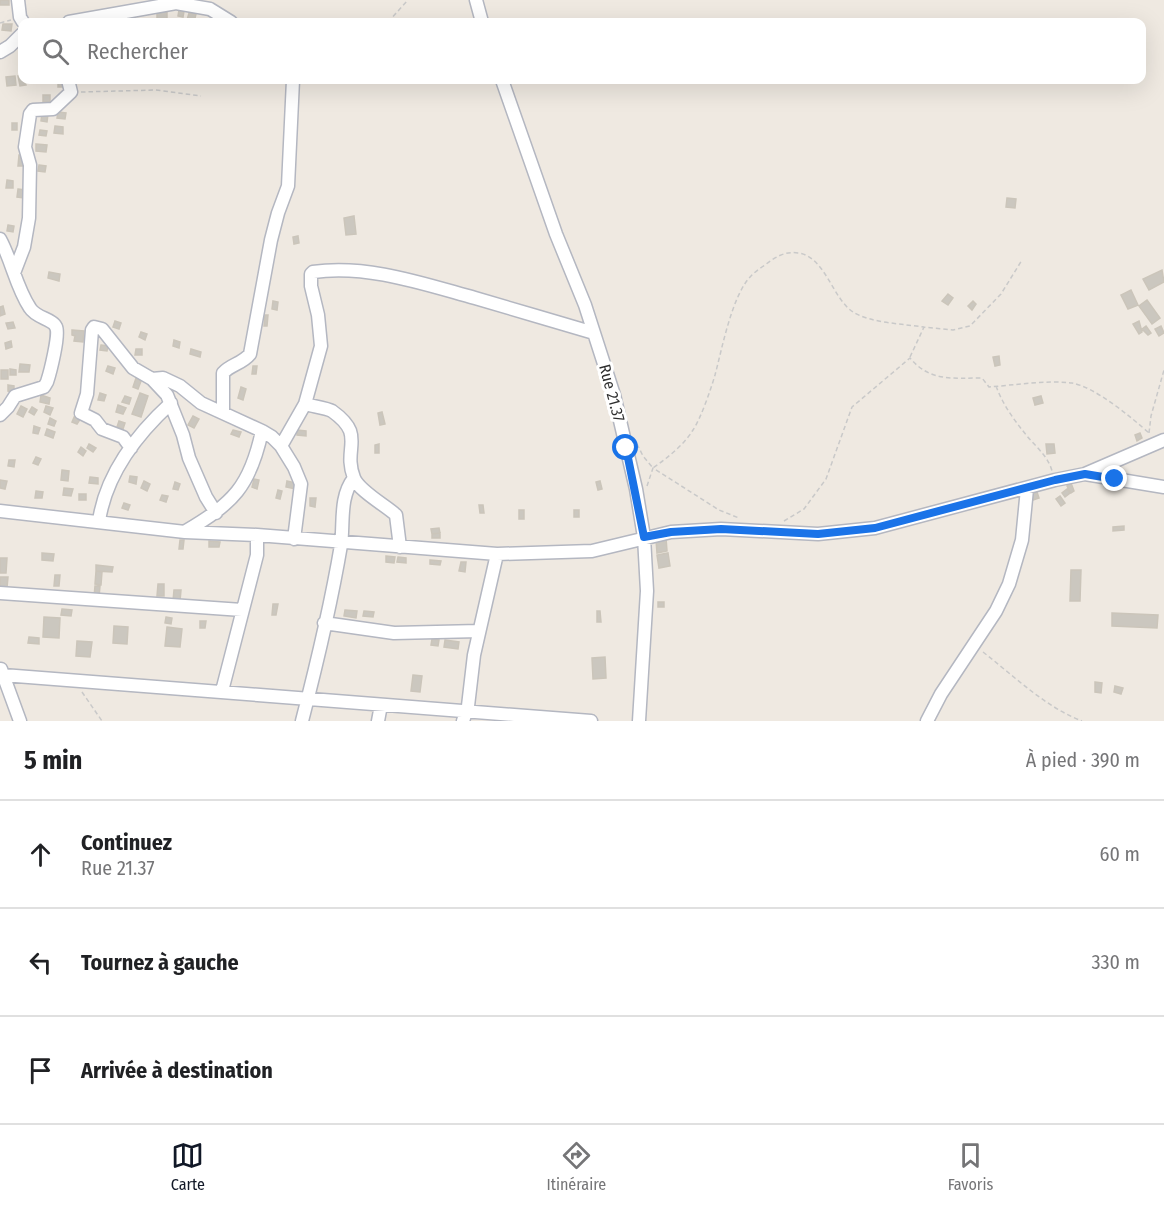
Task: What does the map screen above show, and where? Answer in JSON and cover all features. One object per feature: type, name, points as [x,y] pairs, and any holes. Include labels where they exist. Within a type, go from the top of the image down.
[{"type":"street","points":[[18,0],[21,18]]},
{"type":"street","points":[[476,0],[481,18]]},
{"type":"street","points":[[94,18],[176,3],[214,10],[225,18]]},
{"type":"street","points":[[0,52],[18,38]]},
{"type":"street","points":[[14,273],[24,247],[29,218],[30,165],[25,147],[31,112],[53,108],[71,92],[69,84]]},
{"type":"street","points":[[223,412],[223,374],[232,365],[246,359],[250,354],[271,240],[288,186],[293,84]]},
{"type":"street","name":"Rue 21.37","points":[[503,84],[556,234],[594,333],[614,395],[636,489],[644,537],[647,591],[639,721]]},
{"type":"street","points":[[0,239],[20,290],[32,311],[37,316],[53,323],[57,331],[48,382],[44,387],[15,396],[0,415]]},
{"type":"street","points":[[281,446],[305,404],[321,346],[318,315],[311,285],[313,272],[381,274],[594,333]]},
{"type":"street","points":[[131,448],[123,437],[102,429],[95,420],[81,413],[87,394],[94,327],[102,328],[133,368],[162,388],[183,435],[189,458],[206,497],[216,513]]},
{"type":"street","points":[[152,379],[163,378],[180,386],[201,403],[262,431],[281,446],[301,484],[294,539]]},
{"type":"street","points":[[99,521],[102,501],[115,469],[147,427],[171,404]]},
{"type":"street","points":[[305,404],[331,410],[345,422],[352,433],[351,458],[354,478],[361,487],[396,515],[400,547]]},
{"type":"street","points":[[185,532],[229,503],[249,475],[262,431]]},
{"type":"street","points":[[0,511],[185,532],[257,535],[497,555],[592,551],[671,532],[721,529],[818,534],[875,528],[1085,474],[1164,440]]},
{"type":"street","points":[[1085,474],[1164,487]]},
{"type":"street","points":[[302,721],[341,542],[343,507],[350,483],[354,478]]},
{"type":"street","points":[[927,721],[941,694],[996,611],[1009,584],[1022,540],[1027,489]]},
{"type":"street","points":[[222,691],[257,555],[257,535]]},
{"type":"street","points":[[465,716],[474,655],[497,555]]},
{"type":"street","points":[[0,593],[242,610]]},
{"type":"street","points":[[324,623],[394,633],[479,631]]},
{"type":"street","points":[[20,721],[2,671],[75,680],[381,705],[465,716],[591,721]]},
{"type":"street","points":[[378,721],[381,705]]},
{"type":"path","points":[[392,18],[408,0]]},
{"type":"path","points":[[71,92],[156,90],[201,96]]},
{"type":"path","points":[[646,488],[653,468],[670,455],[693,431],[714,377],[728,323],[749,277],[777,255],[797,253],[811,256],[836,289],[843,303],[854,312],[882,321],[953,330],[970,326],[1001,294],[1022,260]]},
{"type":"path","points":[[783,522],[804,509],[826,479],[852,407],[910,358],[924,327]]},
{"type":"path","points":[[910,358],[919,369],[934,376],[982,378],[989,387],[1073,383],[1090,390],[1125,412],[1149,434],[1151,416],[1164,370]]},
{"type":"path","points":[[996,386],[1004,406],[1050,464],[1055,480]]},
{"type":"path","points":[[633,436],[643,456],[653,468],[719,510],[738,518]]},
{"type":"path","points":[[973,644],[1050,703],[1082,721]]},
{"type":"path","points":[[75,680],[102,721]]},
{"type":"building","points":[[0,0],[9,0],[9,5],[0,5]]},
{"type":"building","points":[[157,10],[167,10],[167,18],[157,18]]},
{"type":"building","points":[[179,10],[184,11],[183,17],[178,16]]},
{"type":"building","points":[[189,13],[196,14],[195,18],[188,18]]},
{"type":"building","points":[[3,24],[12,24],[11,31],[2,30]]},
{"type":"building","points":[[15,76],[16,85],[7,86],[6,77]]},
{"type":"building","points":[[43,95],[50,95],[50,102],[43,102]]},
{"type":"building","points":[[58,112],[66,113],[65,119],[57,118]]},
{"type":"building","points":[[42,113],[48,114],[47,122],[41,121]]},
{"type":"building","points":[[12,123],[17,123],[17,130],[12,130]]},
{"type":"building","points":[[55,126],[63,127],[63,134],[54,133]]},
{"type":"building","points":[[40,130],[47,131],[46,136],[39,135]]},
{"type":"building","points":[[36,144],[47,145],[46,152],[36,151]]},
{"type":"building","points":[[19,155],[25,156],[24,166],[18,166]]},
{"type":"building","points":[[39,165],[46,166],[45,172],[38,171]]},
{"type":"building","points":[[7,180],[13,181],[13,188],[6,188]]},
{"type":"building","points":[[18,189],[25,190],[24,198],[17,197]]},
{"type":"building","points":[[1007,198],[1016,199],[1015,208],[1006,207]]},
{"type":"building","points":[[354,216],[356,234],[346,235],[344,218]]},
{"type":"building","points":[[8,225],[14,226],[13,232],[7,231]]},
{"type":"building","points":[[298,236],[299,243],[294,244],[293,237]]},
{"type":"building","points":[[1162,270],[1164,282],[1149,290],[1143,279]]},
{"type":"building","points":[[49,272],[60,274],[59,281],[48,278]]},
{"type":"building","points":[[1131,290],[1138,305],[1128,309],[1121,295]]},
{"type":"building","points":[[948,294],[953,298],[948,305],[942,301]]},
{"type":"building","points":[[1147,300],[1160,318],[1152,324],[1139,306]]},
{"type":"building","points":[[273,301],[278,302],[277,310],[272,309]]},
{"type":"building","points":[[973,301],[976,304],[972,310],[968,306]]},
{"type":"building","points":[[3,306],[5,314],[0,316],[0,307]]},
{"type":"building","points":[[265,315],[268,315],[267,326],[264,326]]},
{"type":"building","points":[[115,321],[121,323],[119,329],[113,327]]},
{"type":"building","points":[[1139,321],[1142,332],[1139,334],[1133,324]]},
{"type":"building","points":[[13,322],[15,328],[8,329],[6,323]]},
{"type":"building","points":[[1146,326],[1151,333],[1148,335],[1142,329]]},
{"type":"building","points":[[1161,326],[1164,333],[1159,336],[1155,329]]},
{"type":"building","points":[[72,330],[84,331],[83,342],[74,341],[75,336],[72,335]]},
{"type":"building","points":[[141,332],[147,334],[145,340],[139,337]]},
{"type":"building","points":[[174,340],[180,342],[179,348],[173,346]]},
{"type":"building","points":[[11,341],[12,347],[6,349],[5,343]]},
{"type":"building","points":[[101,345],[108,346],[107,351],[100,350]]},
{"type":"building","points":[[136,349],[142,349],[142,355],[135,355]]},
{"type":"building","points":[[191,349],[201,352],[200,357],[190,354]]},
{"type":"building","points":[[999,356],[1000,365],[995,366],[993,357]]},
{"type":"building","points":[[20,364],[30,365],[29,372],[19,372]]},
{"type":"building","points":[[108,366],[115,368],[113,374],[106,371]]},
{"type":"building","points":[[253,366],[257,366],[256,374],[252,374]]},
{"type":"building","points":[[10,369],[16,370],[16,375],[10,375]]},
{"type":"building","points":[[1,370],[8,370],[8,379],[1,379]]},
{"type":"building","points":[[136,378],[141,381],[138,389],[133,387]]},
{"type":"building","points":[[8,385],[14,386],[14,392],[8,391]]},
{"type":"building","points":[[241,387],[246,389],[243,400],[238,398]]},
{"type":"building","points":[[100,393],[106,395],[104,401],[98,400]]},
{"type":"building","points":[[140,393],[148,396],[141,417],[132,414]]},
{"type":"building","points":[[41,395],[50,398],[49,404],[40,402]]},
{"type":"building","points":[[125,396],[131,398],[129,404],[122,402]]},
{"type":"building","points":[[1041,396],[1043,403],[1035,405],[1033,398]]},
{"type":"building","points":[[118,405],[126,408],[123,414],[116,412]]},
{"type":"building","points":[[21,406],[27,409],[23,417],[17,414]]},
{"type":"building","points":[[46,406],[53,408],[50,415],[44,412]]},
{"type":"building","points":[[32,407],[37,410],[34,415],[29,412]]},
{"type":"building","points":[[382,412],[385,424],[380,425],[378,413]]},
{"type":"building","points":[[75,415],[81,418],[77,424],[72,422]]},
{"type":"building","points":[[193,416],[199,419],[194,428],[188,425]]},
{"type":"building","points":[[50,418],[56,421],[54,426],[48,424]]},
{"type":"building","points":[[119,421],[125,423],[123,429],[117,427]]},
{"type":"building","points":[[34,426],[40,428],[38,434],[33,433]]},
{"type":"building","points":[[47,429],[55,432],[53,438],[45,435]]},
{"type":"building","points":[[233,430],[241,432],[239,437],[231,434]]},
{"type":"building","points":[[297,430],[306,431],[306,436],[297,435]]},
{"type":"building","points":[[1140,433],[1142,438],[1137,441],[1135,435]]},
{"type":"building","points":[[89,444],[96,448],[93,452],[87,448]]},
{"type":"building","points":[[379,444],[379,453],[375,453],[375,445]]},
{"type":"building","points":[[1046,444],[1054,444],[1055,453],[1047,454]]},
{"type":"building","points":[[81,447],[86,451],[83,456],[78,452]]},
{"type":"building","points":[[36,457],[41,459],[38,465],[33,463]]},
{"type":"building","points":[[9,460],[15,460],[14,467],[8,466]]},
{"type":"building","points":[[62,470],[69,471],[68,481],[61,480]]},
{"type":"building","points":[[130,476],[137,477],[136,484],[129,482]]},
{"type":"building","points":[[90,477],[98,478],[98,484],[89,483]]},
{"type":"building","points":[[254,479],[259,480],[257,489],[252,487]]},
{"type":"building","points":[[0,480],[7,481],[5,489],[0,488]]},
{"type":"building","points":[[144,481],[150,484],[147,491],[141,488]]},
{"type":"building","points":[[287,481],[296,483],[296,489],[286,487]]},
{"type":"building","points":[[600,481],[602,489],[598,490],[596,482]]},
{"type":"building","points":[[175,482],[180,484],[178,490],[173,489]]},
{"type":"building","points":[[1071,483],[1074,491],[1071,493],[1067,486]]},
{"type":"building","points":[[64,488],[73,489],[71,496],[63,495]]},
{"type":"building","points":[[1067,489],[1070,493],[1065,497],[1062,493]]},
{"type":"building","points":[[278,490],[282,491],[280,499],[276,498]]},
{"type":"building","points":[[36,491],[43,492],[42,498],[35,498]]},
{"type":"building","points":[[1037,492],[1039,498],[1033,500],[1031,494]]},
{"type":"building","points":[[79,494],[86,494],[86,500],[79,500]]},
{"type":"building","points":[[162,495],[168,496],[166,502],[160,500]]},
{"type":"building","points":[[1060,496],[1065,503],[1061,506],[1056,499]]},
{"type":"building","points":[[310,498],[316,498],[315,507],[310,506]]},
{"type":"building","points":[[124,503],[130,505],[128,510],[122,508]]},
{"type":"building","points":[[479,505],[483,505],[484,513],[480,513]]},
{"type":"building","points":[[519,510],[524,510],[524,519],[519,519]]},
{"type":"building","points":[[574,510],[579,510],[579,517],[574,517]]},
{"type":"building","points":[[1124,526],[1124,530],[1113,531],[1113,527]]},
{"type":"building","points":[[439,528],[440,533],[432,534],[431,529]]},
{"type":"building","points":[[440,533],[440,538],[432,538],[432,534]]},
{"type":"building","points":[[666,538],[667,551],[657,553],[656,540]]},
{"type":"building","points":[[180,540],[184,540],[183,549],[179,549]]},
{"type":"building","points":[[209,541],[220,542],[219,547],[209,547]]},
{"type":"building","points":[[42,553],[54,554],[53,561],[42,560]]},
{"type":"building","points":[[668,553],[670,566],[659,568],[657,555]]},
{"type":"building","points":[[386,556],[395,557],[394,563],[386,562]]},
{"type":"building","points":[[398,557],[406,558],[406,563],[397,562]]},
{"type":"building","points":[[0,558],[7,558],[6,573],[0,573]]},
{"type":"building","points":[[430,560],[441,561],[440,565],[430,564]]},
{"type":"building","points":[[461,562],[466,562],[465,572],[459,571]]},
{"type":"building","points":[[96,565],[113,567],[112,572],[96,571]]},
{"type":"building","points":[[1071,570],[1081,570],[1080,601],[1070,601]]},
{"type":"building","points":[[96,571],[102,572],[101,585],[95,584]]},
{"type":"building","points":[[55,575],[60,575],[59,586],[54,586]]},
{"type":"building","points":[[0,577],[8,577],[7,588],[0,587]]},
{"type":"building","points":[[158,584],[164,584],[164,596],[157,596]]},
{"type":"building","points":[[95,586],[100,586],[99,597],[94,597]]},
{"type":"building","points":[[174,590],[181,590],[180,601],[173,601]]},
{"type":"building","points":[[658,602],[664,602],[664,607],[658,607]]},
{"type":"building","points":[[273,604],[278,604],[276,615],[272,615]]},
{"type":"building","points":[[62,609],[72,610],[71,616],[61,615]]},
{"type":"building","points":[[345,610],[357,611],[356,618],[344,616]]},
{"type":"building","points":[[364,611],[374,612],[373,617],[363,616]]},
{"type":"building","points":[[597,611],[600,611],[601,622],[597,622]]},
{"type":"building","points":[[1112,613],[1158,615],[1157,628],[1112,626]]},
{"type":"building","points":[[44,617],[60,618],[59,638],[43,637]]},
{"type":"building","points":[[166,617],[172,618],[171,624],[165,623]]},
{"type":"building","points":[[200,621],[206,621],[205,628],[200,628]]},
{"type":"building","points":[[114,626],[128,627],[127,644],[113,643]]},
{"type":"building","points":[[167,627],[182,629],[180,647],[165,646]]},
{"type":"building","points":[[29,637],[39,638],[39,644],[28,643]]},
{"type":"building","points":[[432,639],[439,640],[438,646],[431,645]]},
{"type":"building","points":[[445,640],[459,642],[458,649],[444,647]]},
{"type":"building","points":[[77,641],[92,642],[90,657],[76,656]]},
{"type":"building","points":[[605,657],[606,678],[593,679],[592,658]]},
{"type":"building","points":[[413,675],[422,676],[420,692],[411,691]]},
{"type":"building","points":[[1095,682],[1102,683],[1101,693],[1095,692]]},
{"type":"building","points":[[1115,686],[1123,688],[1121,694],[1114,692]]},
{"type":"route","points":[[626,448],[644,537],[671,532],[721,529],[818,534],[875,528],[1055,480],[1085,474],[1115,479]]}]
